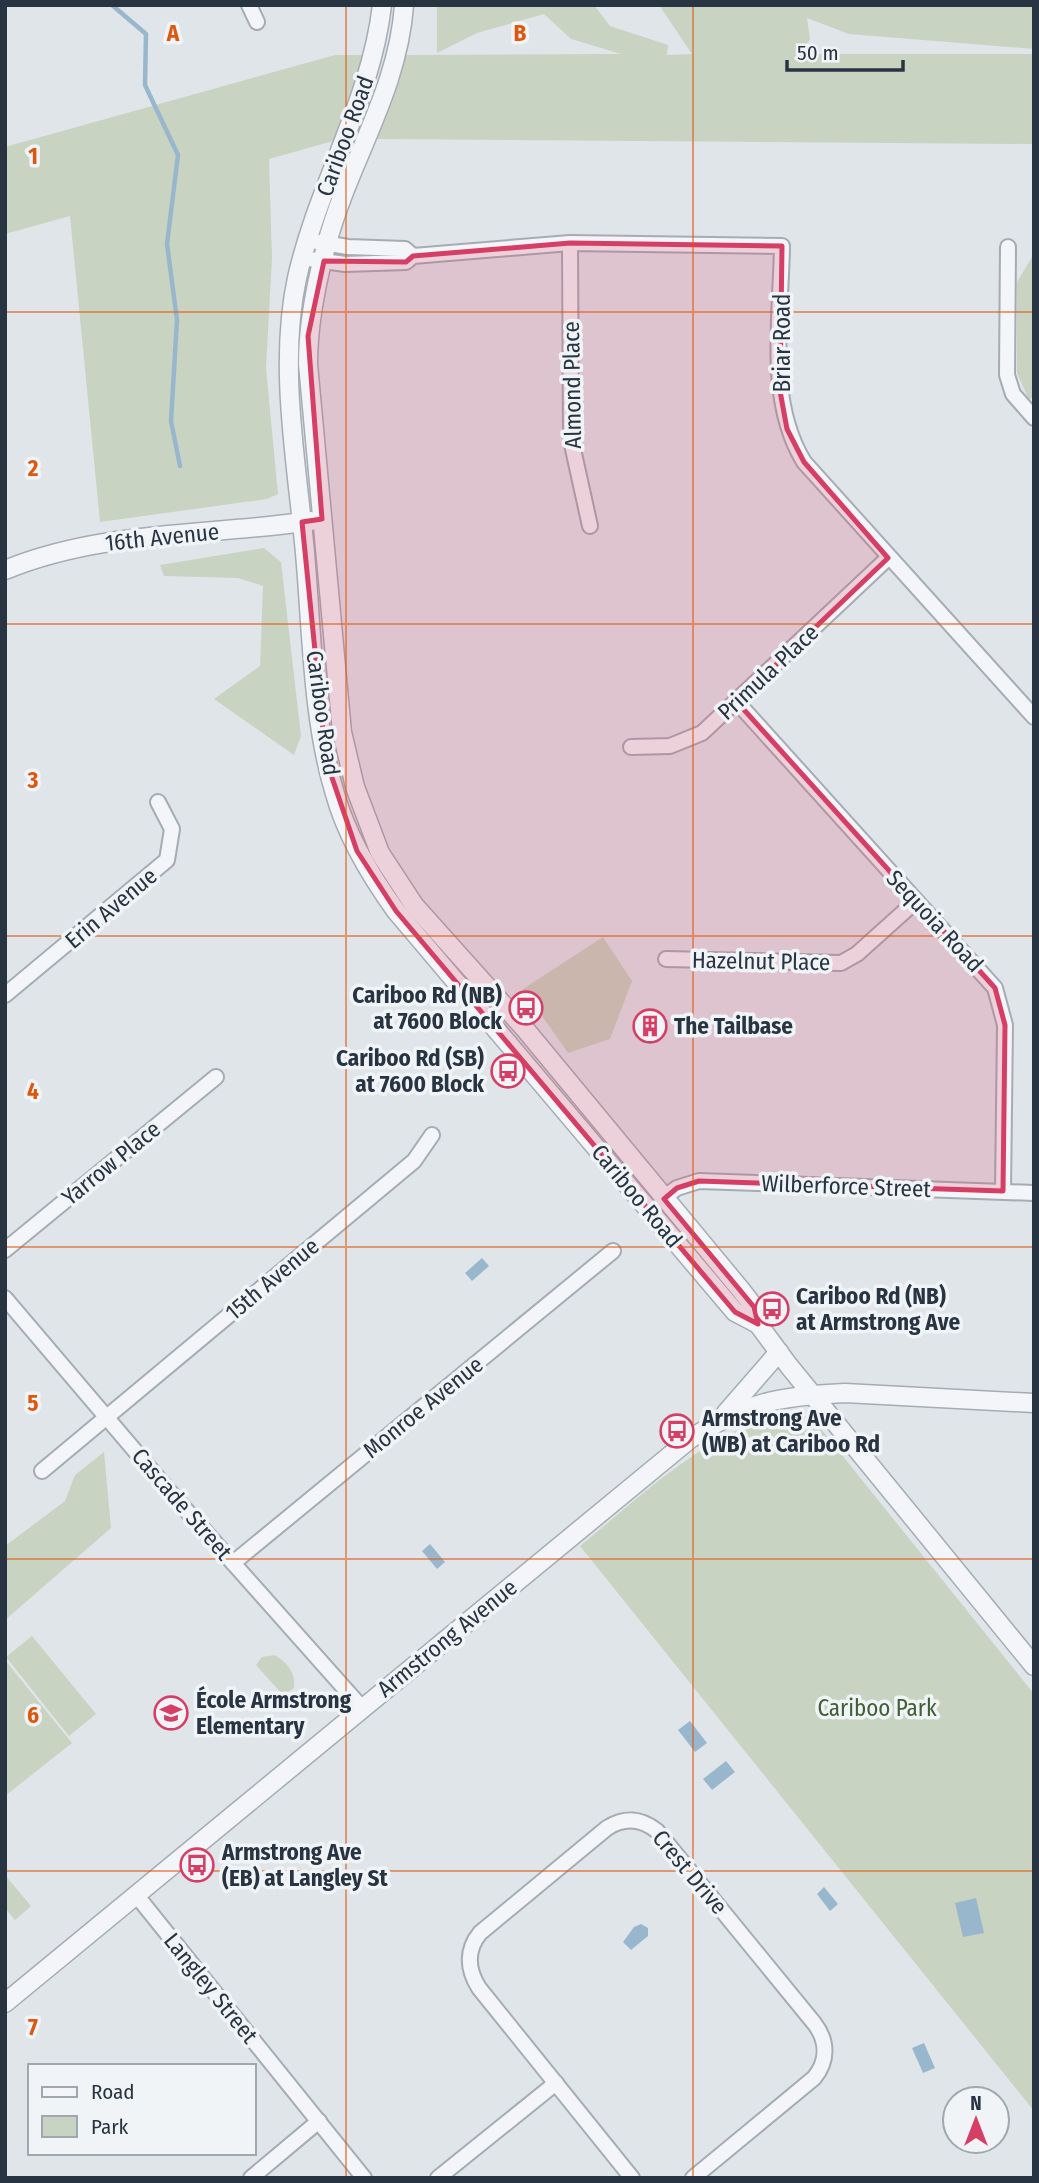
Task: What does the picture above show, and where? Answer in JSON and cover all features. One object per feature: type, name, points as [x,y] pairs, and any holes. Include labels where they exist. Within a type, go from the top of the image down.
[{"type":"street","points":[[249,5],[257,22]]},
{"type":"street","name":"Cariboo Road","points":[[382,5],[365,87],[304,249],[292,309],[291,385],[326,760],[340,808],[357,851],[396,911],[735,1312],[758,1324]]},
{"type":"street","name":"Cariboo Road","points":[[404,5],[399,43],[389,83],[327,243],[308,336],[342,732],[355,788],[380,853],[414,905],[519,1022],[754,1307],[758,1324],[779,1352],[1034,1665]]},
{"type":"street","name":"Briar Road","points":[[304,249],[327,243],[405,249],[413,256]]},
{"type":"street","name":"Briar Road","points":[[304,249],[324,261],[406,262],[413,256],[570,243],[782,246],[780,391],[788,429],[804,462],[1034,717]]},
{"type":"street","name":"Almond Place","points":[[570,243],[571,440],[590,526]]},
{"type":"street","points":[[1008,247],[1007,375],[1013,394],[1034,418]]},
{"type":"street","name":"16th Avenue","points":[[5,570],[42,556],[108,541],[322,519]]},
{"type":"street","name":"Primula Place","points":[[631,747],[670,746],[694,738],[737,702],[888,558]]},
{"type":"street","name":"Sequoia Road","points":[[737,702],[987,976],[1000,999],[1005,1025],[1003,1192]]},
{"type":"street","name":"Erin Avenue","points":[[5,995],[167,860],[172,829],[158,802]]},
{"type":"street","name":"Hazelnut Place","points":[[666,960],[841,962],[857,954],[916,901]]},
{"type":"street","name":"Yarrow Place","points":[[5,1250],[216,1077]]},
{"type":"street","name":"15th Avenue","points":[[42,1471],[414,1161],[432,1135]]},
{"type":"street","name":"Wilberforce Street","points":[[663,1198],[677,1188],[699,1181],[1034,1193]]},
{"type":"street","name":"Monroe Avenue","points":[[233,1563],[613,1251]]},
{"type":"street","name":"Cascade Street","points":[[5,1298],[362,1708]]},
{"type":"street","points":[[722,1418],[779,1352]]},
{"type":"street","name":"Armstrong Avenue","points":[[5,2003],[690,1439],[722,1418],[766,1401],[845,1393],[1034,1403]]},
{"type":"street","name":"Crest Drive","points":[[632,2178],[475,1982],[469,1965],[471,1946],[480,1933],[607,1828],[624,1821],[640,1821],[657,1831],[814,2023],[824,2042],[824,2059],[814,2078],[693,2178]]},
{"type":"street","name":"Langley Street","points":[[137,1896],[364,2178]]},
{"type":"street","points":[[438,2178],[556,2083]]},
{"type":"street","points":[[251,2178],[319,2122]]},
{"type":"highlighted area","points":[[570,243],[782,246],[780,391],[787,429],[804,462],[888,558],[737,702],[995,988],[1005,1025],[1003,1191],[699,1181],[677,1188],[664,1199],[754,1307],[758,1324],[735,1312],[396,911],[357,851],[326,760],[302,522],[322,519],[308,336],[324,261],[406,262],[413,256]]},
{"type":"green space","points":[[437,5],[594,5],[610,26],[668,45],[667,55],[692,54],[659,5],[1034,5],[1034,49],[849,34],[807,18],[810,39],[801,54],[1034,54],[1034,144],[376,139],[400,75],[404,55],[621,54],[571,39],[544,14],[477,33],[437,53]]},
{"type":"green space","points":[[335,55],[364,55],[333,141],[269,159],[272,258],[266,368],[278,494],[267,499],[100,522],[70,216],[5,234],[5,147]]},
{"type":"green space","points":[[1034,245],[1034,396],[1029,400],[1017,373],[1017,282],[1032,257]]},
{"type":"green space","points":[[264,548],[281,562],[301,736],[294,755],[214,699],[260,666],[263,586],[238,578],[164,576],[160,565]]},
{"type":"green space","points":[[603,937],[632,981],[610,1039],[568,1053],[523,989]]},
{"type":"green space","name":"Cariboo Park","points":[[791,1411],[809,1414],[1034,1694],[1034,2111],[580,1546],[654,1485],[705,1448],[761,1420]]},
{"type":"green space","points":[[104,1452],[111,1528],[5,1620],[5,1546],[65,1501],[75,1475]]},
{"type":"green space","points":[[32,1636],[96,1714],[69,1736],[6,1657]]},
{"type":"green space","points":[[274,1655],[287,1665],[294,1678],[294,1688],[283,1695],[256,1665],[262,1657]]},
{"type":"green space","points":[[5,1660],[72,1743],[5,1796]]},
{"type":"green space","points":[[5,1875],[31,1906],[15,1920],[5,1908]]},
{"type":"water","points":[[482,1258],[489,1266],[472,1281],[465,1273]]},
{"type":"water","points":[[430,1544],[445,1562],[437,1569],[422,1551]]},
{"type":"water","points":[[690,1721],[707,1743],[695,1752],[678,1730]]},
{"type":"water","points":[[726,1761],[735,1772],[712,1790],[703,1779]]},
{"type":"water","points":[[824,1887],[838,1904],[830,1911],[817,1894]]},
{"type":"water","points":[[976,1898],[984,1933],[963,1937],[955,1903]]},
{"type":"water","points":[[641,1924],[648,1928],[648,1936],[631,1950],[623,1942],[634,1927]]},
{"type":"water","points":[[924,2043],[935,2068],[923,2073],[912,2048]]},
{"type":"waterway","points":[[112,5],[146,34],[145,85],[178,155],[167,244],[177,320],[171,421],[180,466]]},
{"type":"place","name":"Cariboo Rd (NB) at 7600 Block","points":[[526,1008]]},
{"type":"place","name":"The Tailbase","points":[[650,1026]]},
{"type":"place","name":"Cariboo Rd (SB) at 7600 Block","points":[[508,1071]]},
{"type":"place","name":"Cariboo Rd (NB) at Armstrong Ave","points":[[772,1309]]},
{"type":"place","name":"Armstrong Ave (WB) at Cariboo Rd","points":[[677,1431]]},
{"type":"place","name":"École Armstrong Elementary","points":[[171,1713]]},
{"type":"place","name":"Armstrong Ave (EB) at Langley St","points":[[197,1865]]}]
